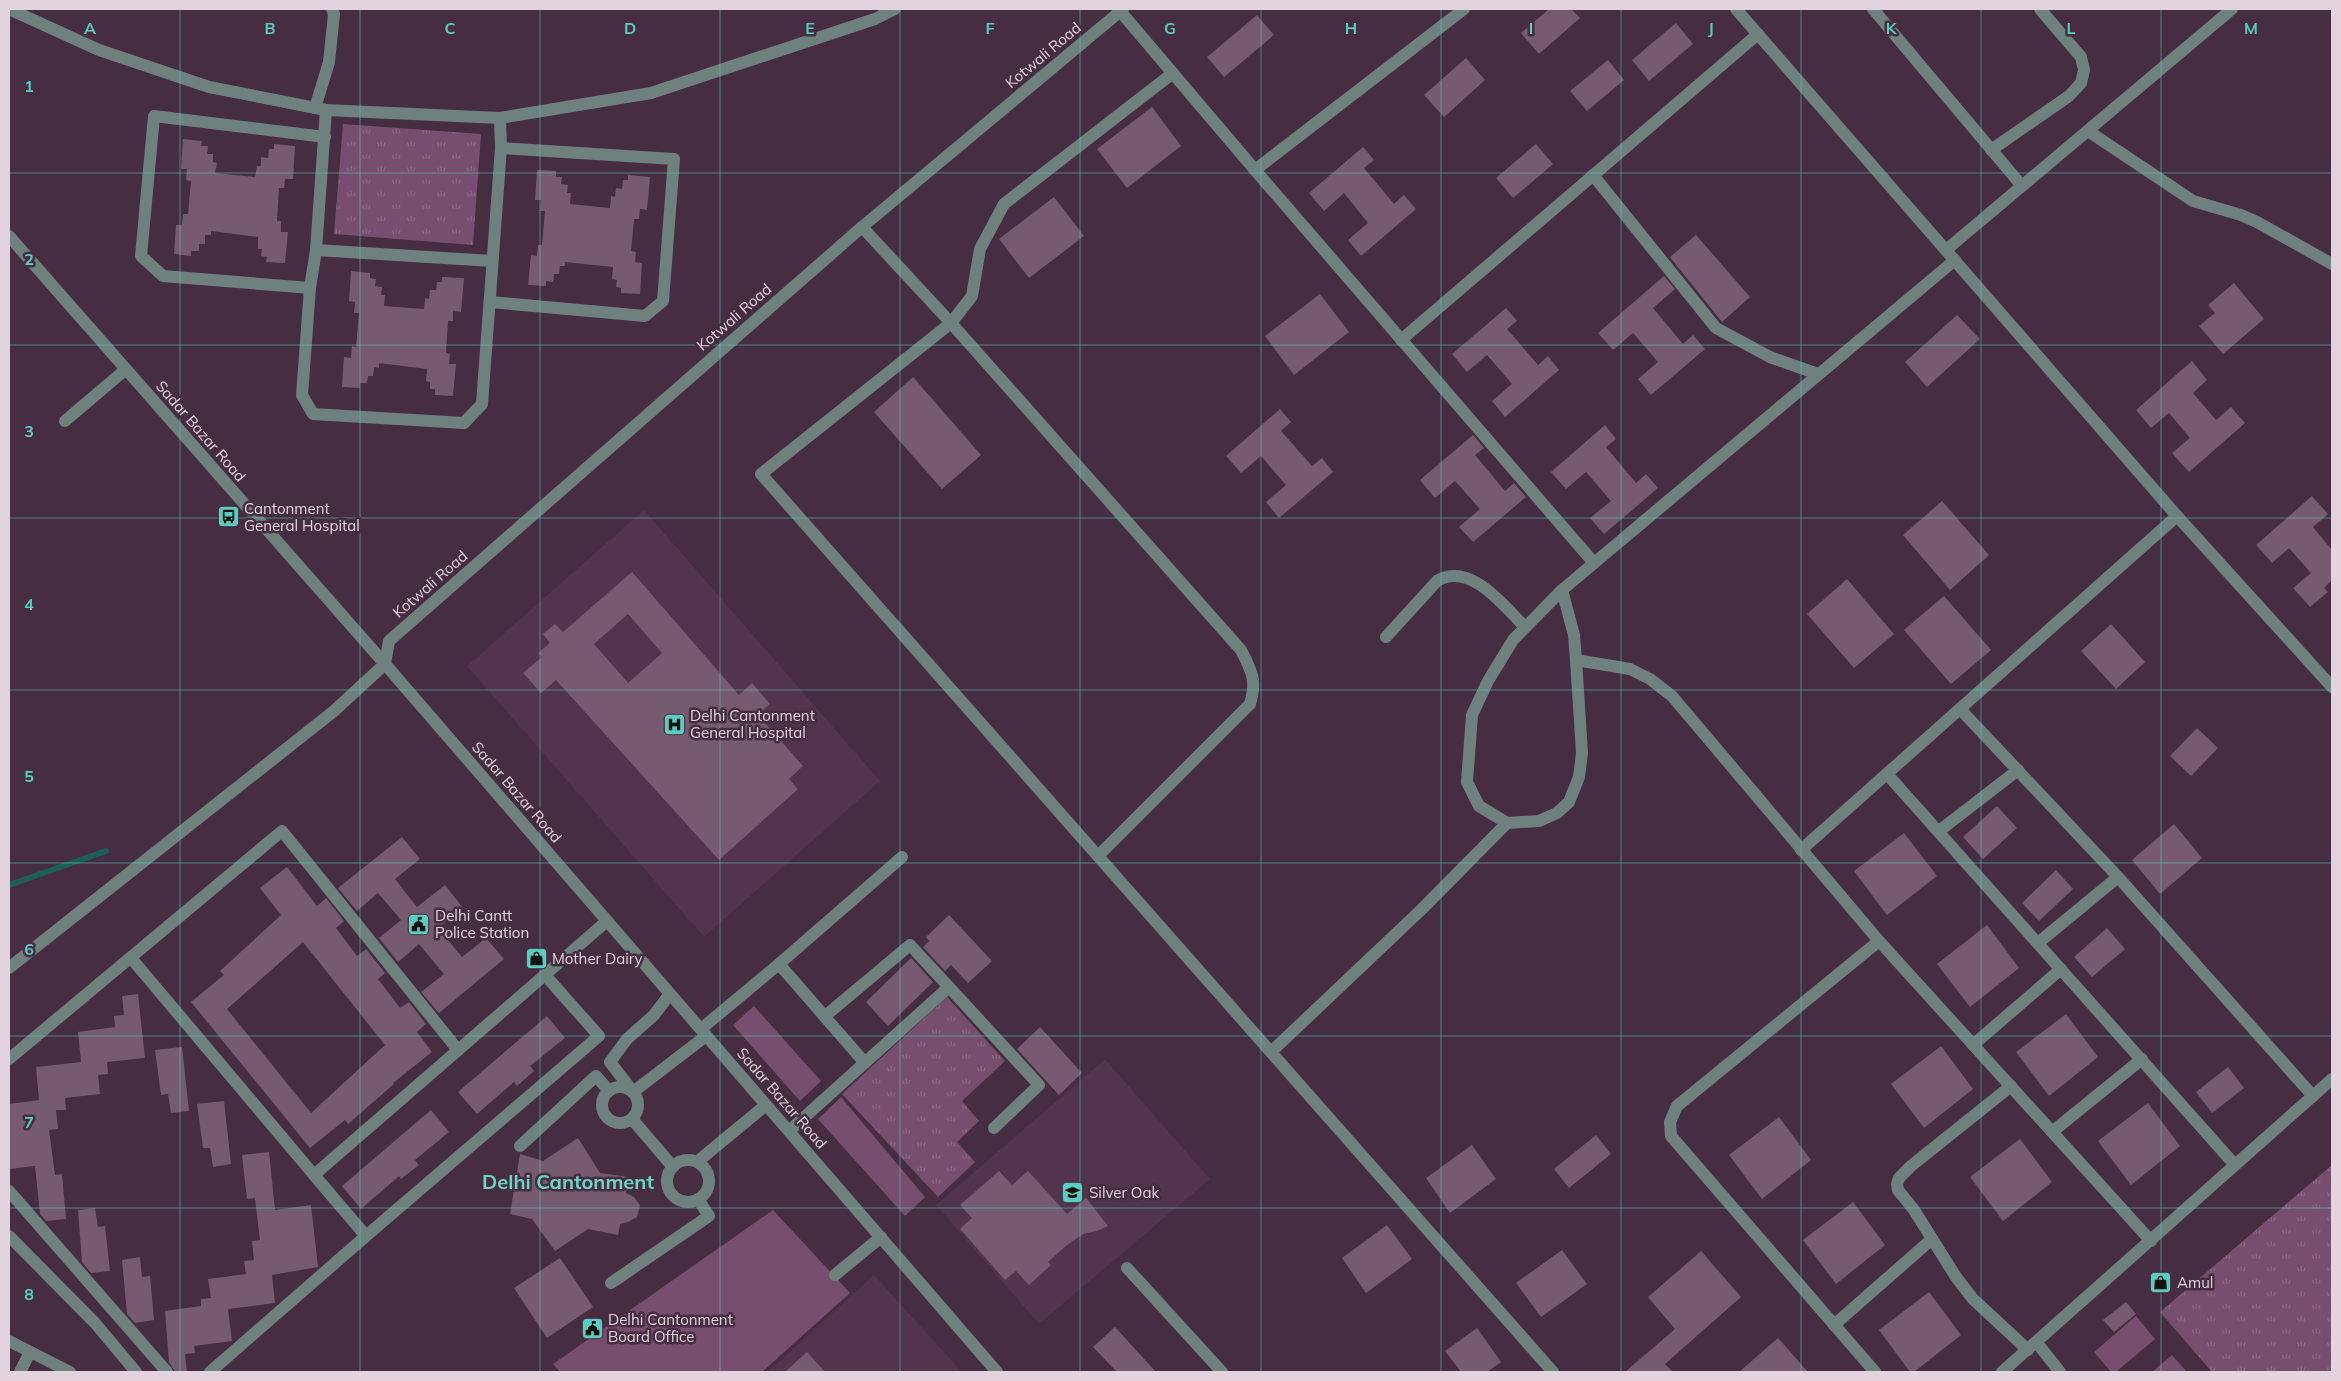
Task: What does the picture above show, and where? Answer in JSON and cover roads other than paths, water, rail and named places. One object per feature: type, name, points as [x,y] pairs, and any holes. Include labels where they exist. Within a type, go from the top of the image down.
[{"type":"street","points":[[9,9],[99,50],[209,87],[321,109],[500,118],[651,93],[875,19],[895,9]]},
{"type":"street","points":[[332,9],[334,14],[329,62],[321,109],[325,137],[316,250],[310,288],[302,395],[313,414],[464,423],[482,404],[501,148],[500,118]]},
{"type":"street","points":[[1255,170],[1464,9]]},
{"type":"street","points":[[1736,9],[2178,516],[2332,687]]},
{"type":"street","points":[[1873,9],[2022,186]]},
{"type":"street","points":[[1991,150],[2069,96],[2081,83],[2084,70],[2081,57],[2040,9]]},
{"type":"street","points":[[1562,590],[1574,635],[1582,753],[1579,777],[1569,802],[1557,813],[1539,821],[1507,823],[1479,806],[1467,782],[1472,715],[1488,681],[1513,640],[1562,590],[1818,374],[1950,255],[2022,186],[2232,9]]},
{"type":"street","points":[[1122,10],[1255,170],[1594,563]]},
{"type":"street","name":"Kotwali Road","points":[[385,664],[389,641],[862,228],[1122,10]]},
{"type":"street","points":[[1401,340],[1758,34]]},
{"type":"street","points":[[1173,73],[1004,204],[980,249],[972,296],[951,323],[761,474],[1553,1372]]},
{"type":"street","points":[[310,288],[163,276],[141,256],[154,116],[325,137]]},
{"type":"street","points":[[2088,131],[2193,202],[2241,215],[2257,222],[2332,264]]},
{"type":"street","points":[[490,302],[645,316],[663,301],[674,159],[501,148]]},
{"type":"street","points":[[1593,175],[1716,328],[1770,357],[1818,374]]},
{"type":"street","points":[[862,228],[951,323],[1241,650],[1252,671],[1255,686],[1250,704],[1098,856]]},
{"type":"street","name":"Sadar Bazar Road","points":[[9,236],[385,664],[997,1372]]},
{"type":"street","points":[[316,250],[492,261]]},
{"type":"street","points":[[65,421],[125,370]]},
{"type":"street","points":[[1801,850],[2178,516]]},
{"type":"street","points":[[1386,637],[1437,581],[1447,575],[1467,578],[1481,586],[1525,627]]},
{"type":"street","points":[[1576,660],[1630,669],[1650,679],[1672,696],[1879,941],[2151,1241]]},
{"type":"street","points":[[9,968],[334,711],[385,664]]},
{"type":"street","points":[[1960,709],[2118,877],[2313,1096]]},
{"type":"street","points":[[1939,831],[2018,770]]},
{"type":"street","points":[[1887,774],[2235,1165]]},
{"type":"street","points":[[1271,1052],[1422,909],[1507,823]]},
{"type":"street","points":[[9,1059],[282,831],[458,1050]]},
{"type":"street","points":[[633,1092],[902,857]]},
{"type":"street","points":[[2038,943],[2118,877]]},
{"type":"street","points":[[314,1175],[607,920]]},
{"type":"street","points":[[1875,1372],[1671,1136],[1670,1122],[1677,1106],[1879,941]]},
{"type":"street","points":[[825,1016],[910,944],[1039,1085],[994,1128]]},
{"type":"street","points":[[131,958],[366,1236]]},
{"type":"street","points":[[779,964],[865,1063]]},
{"type":"street","points":[[1974,1045],[2061,969]]},
{"type":"street","points":[[210,1372],[599,1036],[545,975]]},
{"type":"street","points":[[789,1131],[948,987]]},
{"type":"street","points":[[520,1146],[610,1062],[627,1038],[654,1015],[670,994]]},
{"type":"street","points":[[2052,1132],[2142,1059]]},
{"type":"street","points":[[610,1062],[633,1092],[638,1101],[638,1108],[632,1119],[619,1123],[608,1118],[602,1106],[609,1092],[618,1087],[633,1092]]},
{"type":"street","points":[[596,1076],[609,1092]]},
{"type":"street","points":[[2002,1372],[2332,1079]]},
{"type":"street","points":[[2010,1086],[1899,1178],[1898,1190],[1914,1210],[1956,1277],[1973,1299],[2032,1346],[2060,1372]]},
{"type":"street","points":[[697,1162],[766,1106]]},
{"type":"street","points":[[632,1119],[673,1167]]},
{"type":"street","points":[[684,1161],[697,1162],[706,1171],[707,1190],[698,1199],[685,1202],[674,1196],[668,1185],[669,1172],[673,1167],[684,1161]]},
{"type":"street","points":[[9,1191],[167,1372]]},
{"type":"street","points":[[611,1282],[709,1216],[698,1199]]},
{"type":"street","points":[[9,1236],[95,1322],[136,1372]]},
{"type":"street","points":[[835,1275],[881,1237]]},
{"type":"street","points":[[1834,1325],[1932,1239]]},
{"type":"street","points":[[1127,1268],[1222,1372]]},
{"type":"street","points":[[9,1340],[70,1372]]},
{"type":"street","points":[[20,1372],[30,1352]]},
{"type":"waterway","points":[[9,885],[106,851]]},
{"type":"place","name":"Cantonment General Hospital","points":[[228,517]]},
{"type":"place","name":"Delhi Cantonment General Hospital","points":[[674,724]]},
{"type":"place","name":"Delhi Cantt Police Station","points":[[419,924]]},
{"type":"place","name":"Mother Dairy","points":[[536,958]]},
{"type":"place","name":"Silver Oak","points":[[1073,1192]]},
{"type":"place","name":"Amul","points":[[2161,1282]]},
{"type":"place","name":"Delhi Cantonment Board Office","points":[[592,1328]]},
{"type":"district","name":"Delhi Cantonment","points":[[568,1181]]}]
